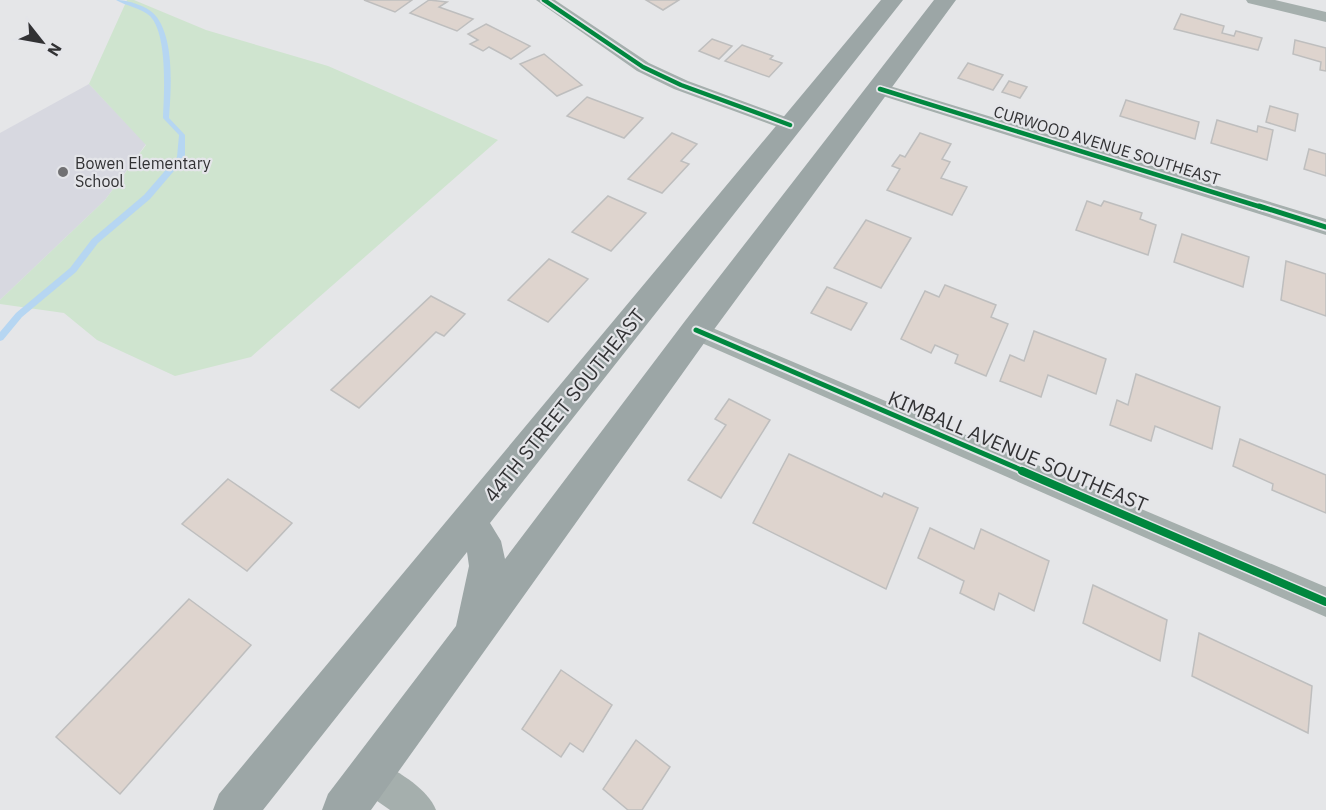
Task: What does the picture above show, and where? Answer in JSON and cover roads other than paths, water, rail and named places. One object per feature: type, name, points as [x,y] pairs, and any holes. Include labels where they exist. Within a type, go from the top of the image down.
[{"type":"main road","name":"44TH STREET SOUTHEAST","points":[[235,810],[892,0]]},
{"type":"main road","points":[[344,810],[696,330],[801,194],[945,0]]},
{"type":"main road","points":[[856,44],[857,61],[862,73],[880,89]]},
{"type":"main road","points":[[790,125],[806,138],[812,153],[812,164],[801,194]]},
{"type":"main road","points":[[467,524],[483,541],[488,566],[473,635]]},
{"type":"street","points":[[544,0],[643,67],[681,85],[790,125]]},
{"type":"street","points":[[1254,0],[1326,17]]},
{"type":"street","name":"CURWOOD AVENUE SOUTHEAST","points":[[880,89],[1326,227]]},
{"type":"street","name":"KIMBALL AVENUE SOUTHEAST","points":[[696,330],[1326,602]]},
{"type":"street","points":[[369,775],[419,810]]},
{"type":"waterway","points":[[0,338],[19,315],[73,270],[95,241],[147,197],[181,158],[182,135],[166,118],[167,65],[159,25],[150,13],[119,0]]},
{"type":"place","name":"Bowen Elementary School","points":[[63,172]]}]
